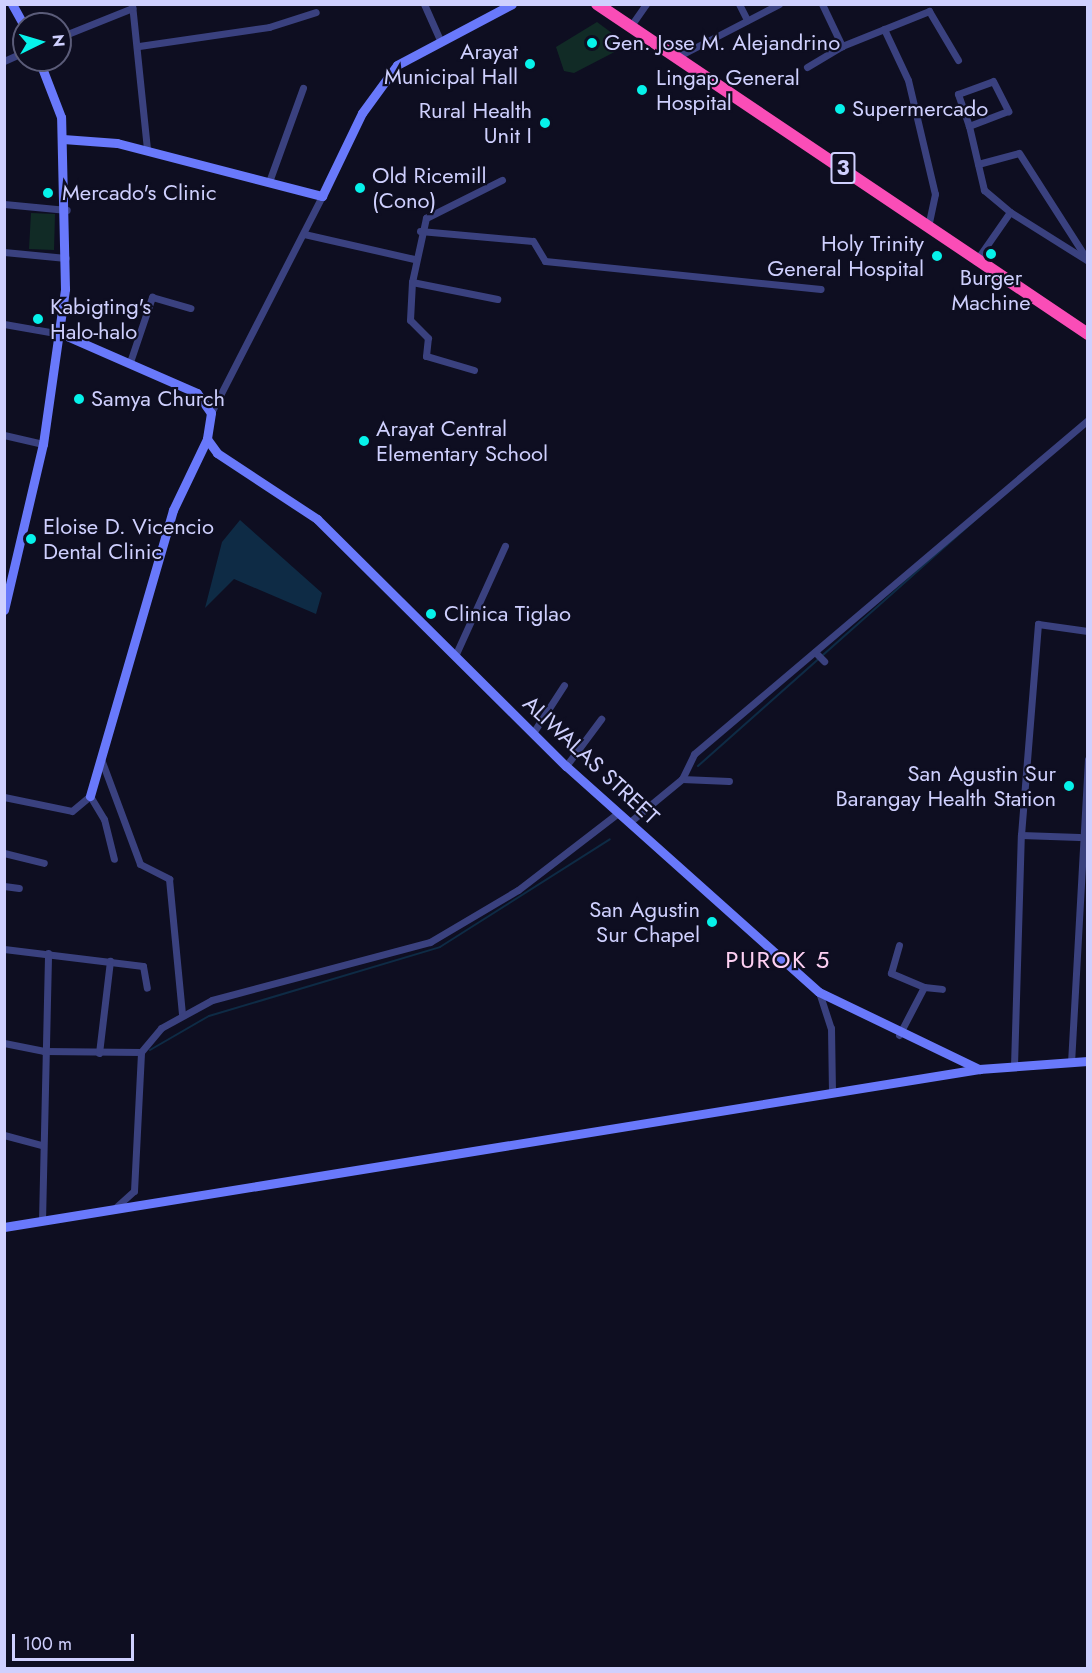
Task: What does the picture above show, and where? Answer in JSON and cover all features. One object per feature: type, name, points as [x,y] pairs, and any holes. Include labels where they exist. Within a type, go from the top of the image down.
[{"type":"highway","name":"3","points":[[597,4],[976,261],[1086,331]]},
{"type":"street","points":[[424,4],[439,38]]},
{"type":"street","points":[[4,797],[72,811],[90,796],[173,510],[207,439],[211,413],[378,90],[397,65],[439,38],[512,4]]},
{"type":"street","points":[[630,27],[646,4]]},
{"type":"street","points":[[739,4],[747,20]]},
{"type":"street","points":[[675,57],[779,4]]},
{"type":"street","points":[[822,4],[842,46]]},
{"type":"street","points":[[72,33],[132,6],[139,46],[147,150]]},
{"type":"street","points":[[807,67],[842,46],[929,11],[958,60]]},
{"type":"street","points":[[139,46],[269,27],[315,12]]},
{"type":"street","points":[[884,29],[908,80],[935,194],[928,228]]},
{"type":"street","points":[[4,610],[7,588],[43,444],[62,334],[67,210],[63,139],[43,72]]},
{"type":"street","points":[[969,126],[1008,111],[993,81],[957,96],[969,126],[984,190],[1010,212],[1088,261]]},
{"type":"street","points":[[270,179],[303,88]]},
{"type":"street","points":[[63,139],[147,150],[270,179],[322,196]]},
{"type":"street","points":[[978,164],[1019,153],[1088,261]]},
{"type":"street","points":[[474,370],[426,357],[428,338],[410,320],[414,259],[420,231],[426,218],[502,180]]},
{"type":"street","points":[[4,204],[67,210]]},
{"type":"street","points":[[976,261],[1010,212]]},
{"type":"street","points":[[420,231],[533,240],[545,261],[821,289]]},
{"type":"street","points":[[304,234],[414,259]]},
{"type":"street","points":[[4,252],[66,258]]},
{"type":"street","points":[[411,282],[497,299]]},
{"type":"street","points":[[130,362],[152,297],[190,308]]},
{"type":"street","points":[[4,324],[62,334],[130,362],[196,393],[211,413]]},
{"type":"street","points":[[632,821],[682,779],[694,754],[816,653],[1088,420]]},
{"type":"street","points":[[4,435],[43,444]]},
{"type":"street","name":"ALIWALAS STREET","points":[[207,439],[217,453],[317,519],[566,766],[618,813],[632,821],[819,992],[899,1035],[979,1069]]},
{"type":"street","points":[[455,656],[505,546]]},
{"type":"street","points":[[1014,1066],[1021,835],[1038,624],[1088,631]]},
{"type":"street","points":[[816,653],[824,661]]},
{"type":"street","points":[[533,733],[564,685]]},
{"type":"street","points":[[566,766],[601,719]]},
{"type":"street","points":[[101,759],[140,864],[169,879],[182,1013]]},
{"type":"street","points":[[1071,1063],[1079,837],[1088,759]]},
{"type":"street","points":[[682,779],[729,781]]},
{"type":"street","points":[[90,796],[104,819],[114,859]]},
{"type":"street","points":[[4,1043],[44,1051],[141,1052],[182,1013],[212,1000],[430,942],[518,890],[618,813]]},
{"type":"street","points":[[1021,835],[1079,837]]},
{"type":"street","points":[[4,854],[44,863]]},
{"type":"street","points":[[4,886],[19,888]]},
{"type":"street","points":[[900,945],[891,973],[924,987],[942,989]]},
{"type":"street","points":[[4,949],[147,967],[147,988]]},
{"type":"street","points":[[42,1221],[41,1144],[48,953]]},
{"type":"street","points":[[99,1053],[110,961]]},
{"type":"street","points":[[899,1035],[924,987]]},
{"type":"street","points":[[819,992],[831,1028],[832,1092]]},
{"type":"street","points":[[113,1209],[134,1191],[137,1177],[141,1052]]},
{"type":"street","points":[[4,1227],[979,1069],[1088,1061]]},
{"type":"street","points":[[4,1135],[41,1144]]},
{"type":"green space","points":[[597,22],[628,45],[574,73],[564,71],[556,47]]},
{"type":"green space","points":[[31,213],[55,214],[54,250],[29,249]]},
{"type":"water","points":[[240,520],[322,593],[316,614],[234,579],[205,608],[222,542]]},
{"type":"waterway","points":[[698,766],[981,515]]},
{"type":"waterway","points":[[150,1050],[209,1016],[440,947],[610,839]]},
{"type":"place","name":"Gen. Jose M. Alejandrino","points":[[592,43]]},
{"type":"place","name":"Arayat Municipal Hall","points":[[530,64]]},
{"type":"place","name":"Lingap General Hospital","points":[[642,90]]},
{"type":"place","name":"Supermercado","points":[[840,109]]},
{"type":"place","name":"Rural Health Unit I","points":[[545,123]]},
{"type":"place","name":"Old Ricemill (Cono)","points":[[360,188]]},
{"type":"place","name":"Mercado's Clinic","points":[[48,193]]},
{"type":"place","name":"Burger Machine","points":[[991,254]]},
{"type":"place","name":"Holy Trinity General Hospital","points":[[937,256]]},
{"type":"place","name":"Kabigting's Halo-halo","points":[[38,319]]},
{"type":"place","name":"Samya Church","points":[[79,399]]},
{"type":"place","name":"Arayat Central Elementary School","points":[[364,441]]},
{"type":"place","name":"Eloise D. Vicencio Dental Clinic","points":[[31,539]]},
{"type":"place","name":"Clinica Tiglao","points":[[431,614]]},
{"type":"place","name":"San Agustin Sur Barangay Health Station","points":[[1069,786]]},
{"type":"place","name":"San Agustin Sur Chapel","points":[[712,922]]},
{"type":"district","name":"PUROK 5","points":[[778,960]]}]
